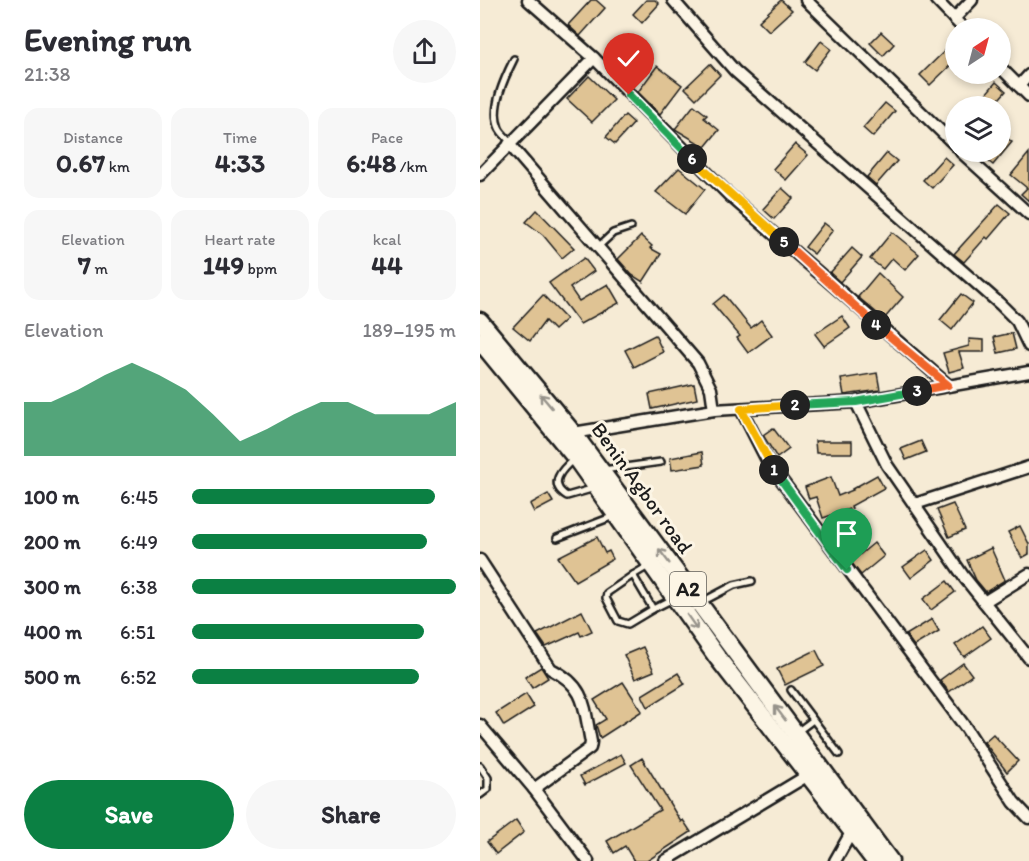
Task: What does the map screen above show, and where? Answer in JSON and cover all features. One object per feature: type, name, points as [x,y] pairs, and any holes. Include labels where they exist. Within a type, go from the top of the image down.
[{"type":"highway","name":"Benin Agbor road","points":[[480,321],[573,433],[890,861]]},
{"type":"highway","name":"Benin Agbor road","points":[[482,347],[575,458],[717,657],[810,774],[875,861]]},
{"type":"highway","points":[[717,657],[731,647]]},
{"type":"street","points":[[528,0],[594,58],[729,195],[948,385]]},
{"type":"street","points":[[673,0],[743,79],[1017,321],[1029,346]]},
{"type":"street","points":[[806,0],[945,135]]},
{"type":"street","points":[[936,0],[953,18]]},
{"type":"street","points":[[955,18],[972,0]]},
{"type":"street","points":[[480,175],[594,58]]},
{"type":"street","points":[[1019,86],[1029,75]]},
{"type":"street","points":[[1011,78],[1029,96]]},
{"type":"street","points":[[510,143],[698,363],[711,389],[714,410]]},
{"type":"street","points":[[973,162],[1029,214]]},
{"type":"street","points":[[573,433],[714,410],[856,402],[1029,372]]},
{"type":"street","points":[[856,402],[887,465],[964,577],[1029,658]]},
{"type":"street","points":[[741,409],[768,462],[966,728],[1014,802],[1029,818]]},
{"type":"street","points":[[915,504],[1029,467]]},
{"type":"street","points":[[480,560],[551,669],[568,680],[584,699],[590,748],[534,789]]},
{"type":"street","points":[[984,602],[1029,574]]},
{"type":"street","points":[[480,725],[534,789],[588,861]]},
{"type":"street","points":[[665,861],[810,774]]},
{"type":"street","points":[[835,861],[852,831]]},
{"type":"lane","points":[[510,143],[499,130],[497,117],[502,87],[514,59]]},
{"type":"lane","points":[[598,247],[612,233],[631,227]]},
{"type":"lane","points":[[575,458],[557,476],[557,485],[561,492],[567,496],[597,488]]},
{"type":"lane","points":[[601,470],[661,462]]},
{"type":"lane","points":[[557,538],[616,515]]},
{"type":"lane","points":[[651,564],[607,593],[606,598],[618,621],[628,624],[675,597]]},
{"type":"lane","points":[[633,575],[653,609]]},
{"type":"lane","points":[[699,604],[717,592],[752,581]]},
{"type":"lane","points":[[791,690],[839,754]]},
{"type":"lane","points":[[795,733],[813,720]]},
{"type":"lane","points":[[480,766],[488,778],[488,789],[480,795]]},
{"type":"building","points":[[591,0],[596,0],[605,8],[580,36],[568,25]]},
{"type":"building","points":[[646,0],[655,0],[659,4],[642,23],[633,14]]},
{"type":"building","points":[[781,0],[792,10],[769,31],[759,21]]},
{"type":"building","points":[[881,32],[894,44],[883,56],[870,43]]},
{"type":"building","points":[[821,41],[831,49],[815,70],[805,62]]},
{"type":"building","points":[[945,51],[945,71],[930,85],[920,75]]},
{"type":"building","points":[[710,64],[720,75],[696,99],[685,88]]},
{"type":"building","points":[[657,66],[682,85],[660,114],[638,92]]},
{"type":"building","points":[[589,76],[614,100],[592,122],[567,99]]},
{"type":"building","points":[[994,84],[998,84],[1006,91],[1002,96],[984,96]]},
{"type":"building","points":[[885,103],[895,111],[873,137],[863,128]]},
{"type":"building","points":[[694,105],[707,115],[704,118],[719,130],[705,147],[675,129]]},
{"type":"building","points":[[625,115],[634,123],[615,144],[606,137]]},
{"type":"building","points":[[795,144],[808,155],[786,180],[773,169]]},
{"type":"building","points":[[887,153],[897,161],[876,185],[867,177]]},
{"type":"building","points":[[1029,153],[1029,201],[1021,194],[1027,188],[1011,175]]},
{"type":"building","points":[[944,157],[945,162],[953,165],[932,188],[923,180]]},
{"type":"building","points":[[679,168],[705,189],[685,214],[656,192]]},
{"type":"building","points":[[782,188],[793,198],[774,219],[763,209]]},
{"type":"building","points":[[999,204],[1010,213],[964,262],[954,254]]},
{"type":"building","points":[[537,210],[574,248],[562,258],[543,235],[526,222]]},
{"type":"building","points":[[824,223],[833,230],[814,254],[805,247]]},
{"type":"building","points":[[892,232],[919,254],[905,270],[892,258],[883,269],[870,259]]},
{"type":"building","points":[[641,236],[652,246],[650,248],[661,254],[643,282],[632,275],[618,259]]},
{"type":"building","points":[[852,248],[862,257],[840,282],[830,273]]},
{"type":"building","points":[[584,258],[594,271],[570,288],[579,301],[608,284],[619,303],[580,324],[549,283]]},
{"type":"building","points":[[878,273],[903,297],[884,319],[858,297]]},
{"type":"building","points":[[961,294],[973,303],[952,330],[940,320]]},
{"type":"building","points":[[543,295],[566,319],[554,330],[545,321],[530,341],[513,327]]},
{"type":"building","points":[[724,295],[751,328],[761,320],[772,335],[748,353],[737,338],[740,336],[713,304]]},
{"type":"building","points":[[842,316],[850,328],[824,346],[815,334]]},
{"type":"building","points":[[1012,333],[1016,349],[998,353],[994,337]]},
{"type":"building","points":[[655,335],[663,352],[634,367],[625,350]]},
{"type":"building","points":[[969,339],[984,340],[984,352],[959,352],[964,368],[949,372],[943,353],[969,346]]},
{"type":"building","points":[[877,373],[880,390],[844,395],[841,379]]},
{"type":"building","points":[[694,384],[697,399],[652,409],[649,394]]},
{"type":"building","points":[[773,428],[789,449],[777,458],[763,435]]},
{"type":"building","points":[[815,441],[852,441],[852,453],[816,453]]},
{"type":"building","points":[[921,441],[926,452],[906,460],[901,449]]},
{"type":"building","points":[[702,452],[704,465],[672,470],[670,458]]},
{"type":"building","points":[[877,475],[884,488],[851,506],[852,508],[823,518],[816,497],[809,499],[805,487],[831,477],[838,496],[853,490]]},
{"type":"building","points":[[548,494],[553,502],[534,512],[530,504]]},
{"type":"building","points":[[953,504],[965,530],[949,537],[937,510]]},
{"type":"building","points":[[1020,526],[1029,544],[1029,554],[1022,558],[1008,532]]},
{"type":"building","points":[[597,537],[605,553],[609,551],[613,559],[575,581],[558,557]]},
{"type":"building","points":[[874,543],[884,556],[861,575],[851,562]]},
{"type":"building","points":[[991,548],[1005,580],[986,592],[976,580],[967,560]]},
{"type":"building","points":[[927,550],[934,560],[911,578],[903,567]]},
{"type":"building","points":[[947,581],[955,592],[931,610],[923,599]]},
{"type":"building","points":[[582,611],[592,631],[581,636],[579,632],[546,647],[537,634]]},
{"type":"building","points":[[932,619],[939,631],[914,646],[906,635]]},
{"type":"building","points":[[982,626],[991,638],[964,657],[955,645]]},
{"type":"building","points":[[643,647],[654,671],[635,679],[624,655]]},
{"type":"building","points":[[816,650],[824,666],[785,685],[777,669]]},
{"type":"building","points":[[963,663],[972,675],[949,692],[940,680]]},
{"type":"building","points":[[541,667],[548,678],[532,688],[525,677]]},
{"type":"building","points":[[678,673],[685,684],[648,707],[642,695]]},
{"type":"building","points":[[623,682],[642,711],[600,738],[596,725],[606,719],[594,700]]},
{"type":"building","points":[[526,694],[534,707],[504,726],[496,713]]},
{"type":"building","points":[[993,734],[1018,761],[1007,772],[984,742]]},
{"type":"building","points":[[621,754],[626,763],[585,785],[580,776]]},
{"type":"building","points":[[642,758],[681,822],[683,820],[691,832],[647,861],[634,861],[625,846],[614,853],[607,841],[660,810],[631,765]]},
{"type":"building","points":[[516,820],[524,832],[496,854],[487,842]]},
{"type":"route","points":[[629,95],[729,195],[790,246],[871,321],[948,385],[856,402],[741,409],[768,462],[847,570]]}]
